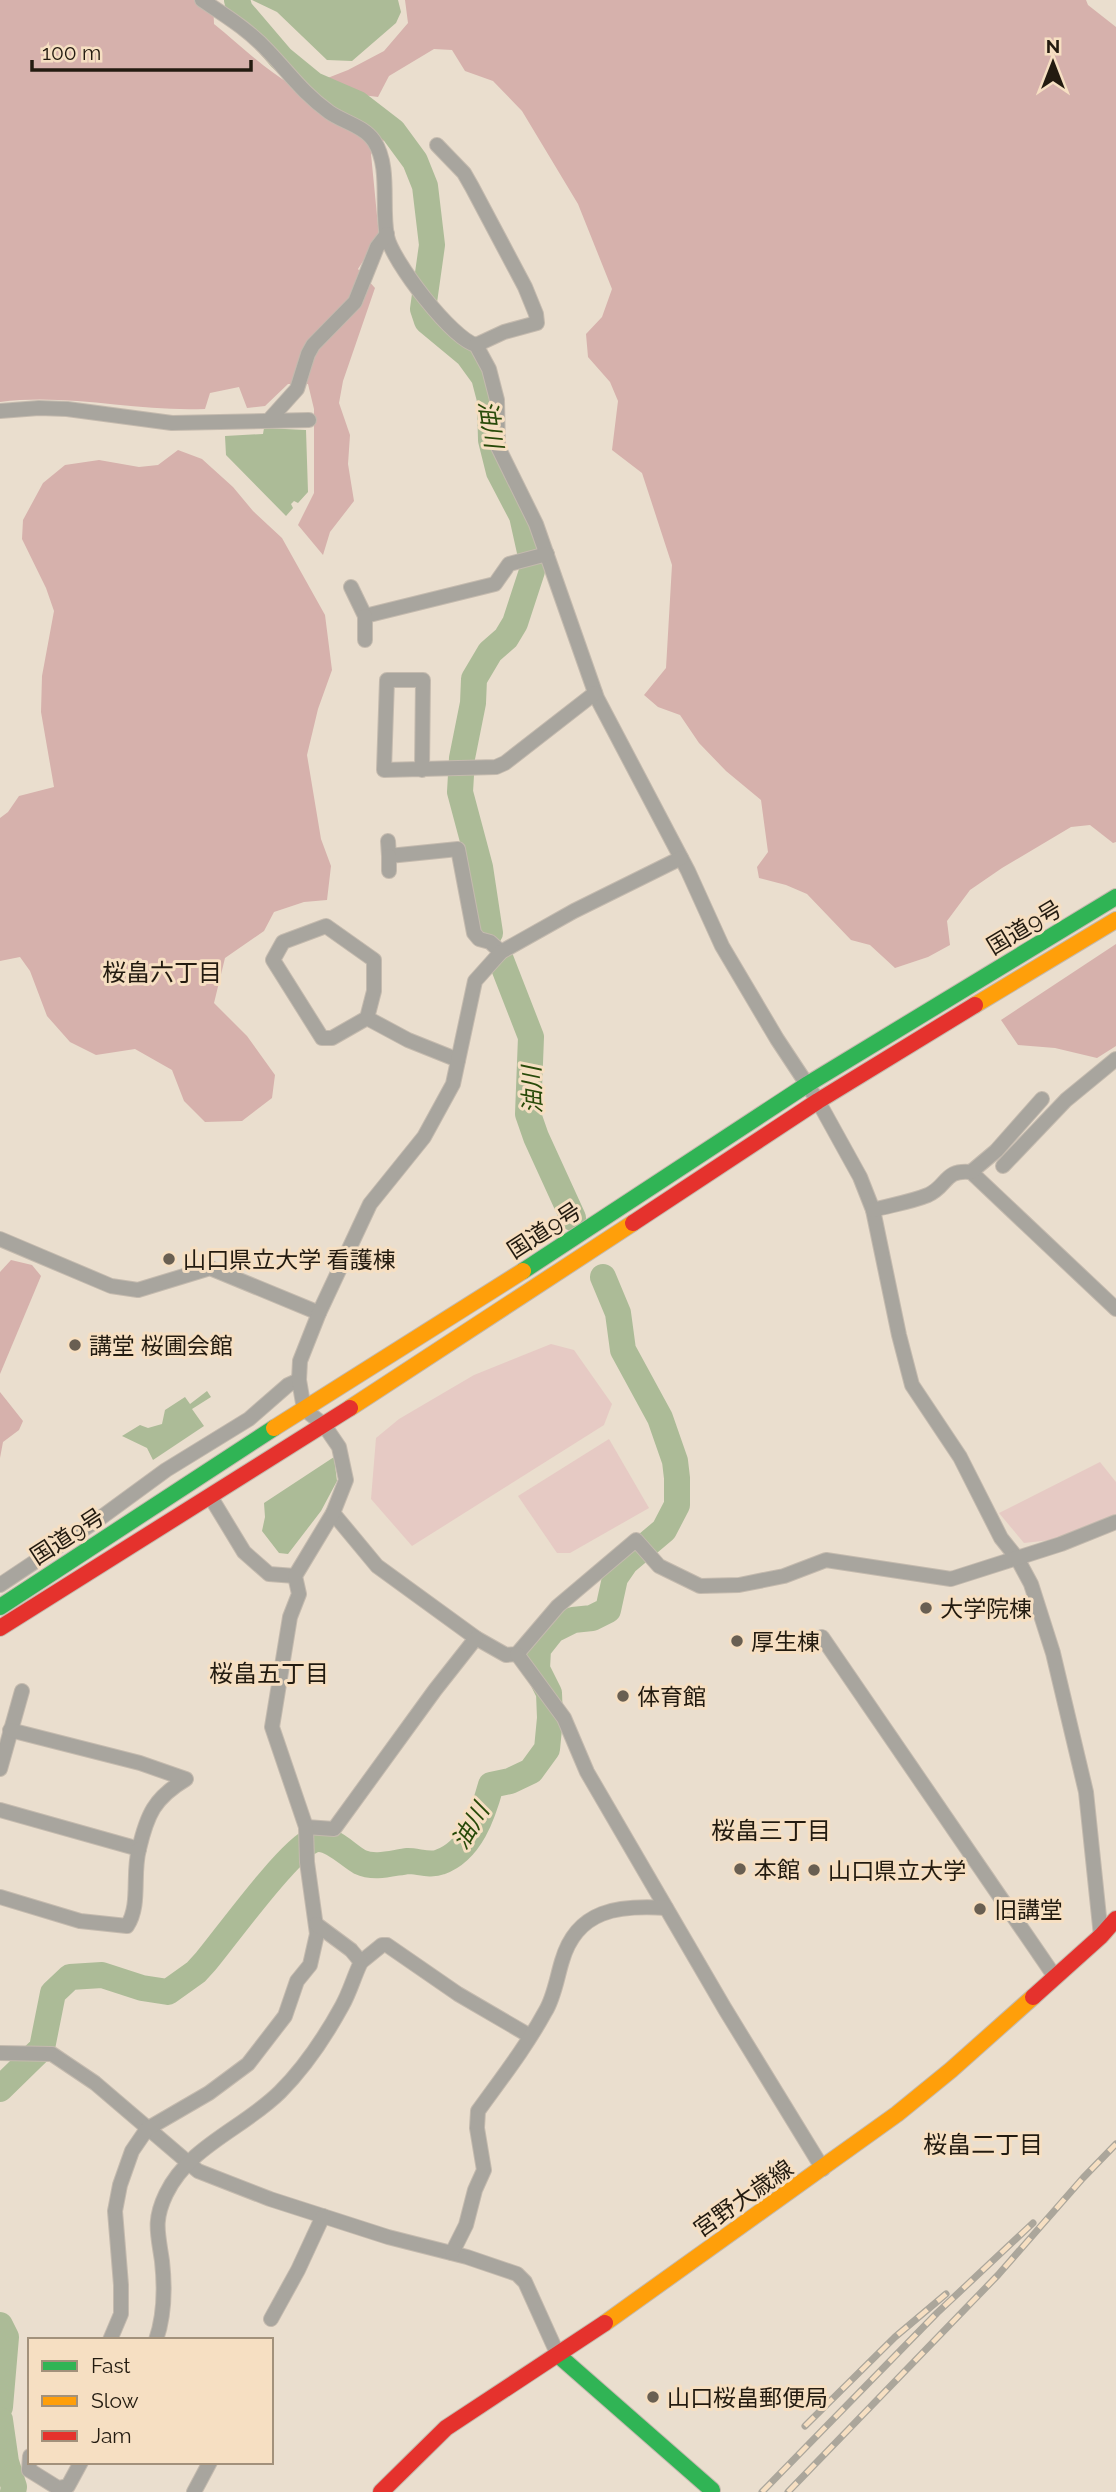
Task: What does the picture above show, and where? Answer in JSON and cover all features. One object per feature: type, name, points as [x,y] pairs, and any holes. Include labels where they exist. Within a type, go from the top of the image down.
[{"type":"main road","name":"国道9号","points":[[0,1607],[808,1084],[1116,897]]},
{"type":"main road","name":"国道9号","points":[[0,1628],[324,1425],[818,1101],[1116,920]]},
{"type":"main road","name":"宮野大歳線","points":[[381,2492],[446,2428],[558,2355],[897,2114],[951,2070],[1101,1936],[1116,1919]]},
{"type":"main road","points":[[558,2355],[712,2490]]},
{"type":"street","points":[[202,0],[242,25],[270,52],[296,84],[331,113],[362,130],[375,143],[383,173],[387,234],[392,251],[443,320],[468,343],[476,345],[504,332],[537,323],[525,287],[464,173],[437,145]]},
{"type":"street","points":[[270,419],[298,389],[313,345],[355,302],[377,247],[387,234]]},
{"type":"street","points":[[476,345],[489,369],[498,400],[498,447],[536,524],[595,693],[681,858],[722,946],[777,1039],[808,1084],[860,1177],[873,1210],[912,1385],[960,1457],[1001,1538],[1017,1558],[1031,1584],[1072,1729],[1086,1792],[1101,1936]]},
{"type":"street","points":[[0,411],[67,409],[172,423],[309,420]]},
{"type":"street","points":[[365,616],[495,584],[509,565],[547,554]]},
{"type":"street","points":[[351,587],[365,616],[365,640]]},
{"type":"street","points":[[422,770],[423,680],[387,680],[384,770],[422,770],[496,767],[505,763],[595,693]]},
{"type":"street","points":[[388,841],[389,864],[458,849],[474,933],[479,939],[490,942],[501,951]]},
{"type":"street","points":[[111,2338],[121,2314],[115,2211],[132,2151],[147,2129],[209,2093],[248,2064],[285,2016],[298,1981],[310,1965],[317,1934],[307,1862],[306,1827],[272,1727],[290,1617],[299,1594],[295,1576],[333,1513],[346,1480],[339,1447],[324,1425],[304,1409],[299,1380],[300,1362],[319,1313],[370,1204],[408,1159],[449,1096],[475,981],[501,951],[681,858]]},
{"type":"street","points":[[326,926],[374,960],[374,991],[367,1018],[332,1038],[322,1038],[273,960],[283,942],[326,926]]},
{"type":"street","points":[[367,1018],[408,1040],[458,1060]]},
{"type":"street","points":[[1003,1166],[1066,1100],[1113,1067]]},
{"type":"street","points":[[971,1172],[996,1151],[1042,1098]]},
{"type":"street","points":[[873,1210],[930,1194],[947,1177],[958,1171],[971,1172],[1116,1310]]},
{"type":"street","points":[[0,1239],[111,1286],[138,1290],[210,1268],[319,1313]]},
{"type":"street","points":[[0,1585],[166,1471],[249,1419],[288,1385],[299,1380]]},
{"type":"street","points":[[210,1496],[244,1552],[268,1574],[295,1576]]},
{"type":"street","points":[[333,1513],[377,1566],[476,1638],[506,1655],[517,1654],[558,1606],[636,1540],[659,1566],[700,1586],[750,1583],[784,1576],[826,1560],[951,1579],[1116,1522]]},
{"type":"street","points":[[822,1637],[1055,1977]]},
{"type":"street","points":[[306,1827],[334,1829],[476,1638]]},
{"type":"street","points":[[517,1654],[564,1718],[587,1772],[725,2009],[823,2169]]},
{"type":"street","points":[[0,1769],[22,1690]]},
{"type":"street","points":[[0,1897],[80,1921],[127,1926],[134,1905],[134,1877],[139,1850],[152,1809],[160,1797],[186,1779],[140,1763],[10,1730]]},
{"type":"street","points":[[0,1810],[139,1850]]},
{"type":"street","points":[[452,2253],[466,2225],[475,2190],[484,2170],[477,2128],[478,2111],[547,2010],[570,1937],[585,1923],[608,1912],[638,1907],[666,1908]]},
{"type":"street","points":[[316,1924],[351,1950],[361,1962]]},
{"type":"street","points":[[156,2338],[164,2306],[162,2260],[156,2228],[159,2208],[175,2177],[205,2148],[278,2094],[306,2064],[343,2004],[361,1962],[382,1945],[387,1945],[458,1994],[530,2036]]},
{"type":"street","points":[[0,2053],[52,2054],[95,2083],[198,2171],[323,2216],[517,2274],[525,2282],[558,2355]]},
{"type":"street","points":[[271,2319],[299,2270],[323,2216]]},
{"type":"street","points":[[29,2464],[29,2470],[58,2488],[68,2486],[80,2464]]},
{"type":"street","points":[[194,2492],[209,2464]]},
{"type":"shaded area","points":[[0,0],[213,0],[214,24],[262,64],[292,85],[353,110],[387,137],[371,154],[379,236],[358,269],[375,288],[343,381],[339,403],[350,435],[348,464],[354,501],[330,532],[323,555],[298,525],[314,493],[314,409],[308,384],[288,384],[265,406],[247,408],[239,387],[210,393],[205,409],[51,400],[0,402]]},
{"type":"shaded area","points":[[252,0],[398,0],[401,12],[396,23],[352,61],[327,60],[277,12]]},
{"type":"shaded area","points":[[405,0],[1086,0],[1088,5],[1116,27],[1116,842],[1113,843],[1090,825],[1071,827],[970,890],[947,921],[950,945],[928,957],[895,968],[870,945],[851,940],[807,894],[759,878],[757,867],[768,852],[761,800],[726,771],[699,743],[680,715],[658,707],[644,695],[666,668],[672,565],[642,473],[612,450],[618,401],[610,382],[588,357],[586,334],[602,317],[612,289],[578,204],[522,111],[493,81],[465,71],[452,50],[434,49],[389,76],[378,97],[355,94],[325,79],[384,51],[408,23]]},
{"type":"shaded area","points":[[264,428],[306,430],[308,492],[298,503],[294,501],[291,504],[293,508],[286,516],[226,455],[225,436],[263,434]]},
{"type":"shaded area","points":[[178,450],[202,459],[282,538],[325,615],[332,670],[318,709],[307,755],[321,839],[331,866],[327,900],[304,902],[274,912],[264,931],[225,958],[214,1003],[247,1036],[275,1075],[272,1098],[242,1121],[205,1122],[184,1101],[172,1070],[135,1049],[96,1055],[70,1042],[47,1016],[30,971],[20,957],[0,961],[0,818],[8,812],[19,796],[54,787],[41,712],[42,676],[54,611],[22,539],[23,520],[43,483],[65,465],[99,460],[139,467],[158,465]]},
{"type":"shaded area","points":[[1116,944],[1116,1046],[1097,1058],[1055,1048],[1018,1045],[1001,1020]]},
{"type":"shaded area","points":[[11,1260],[32,1265],[41,1276],[0,1374],[0,1272]]},
{"type":"shaded area","points":[[551,1344],[574,1350],[612,1404],[604,1425],[412,1546],[371,1499],[376,1438],[399,1419],[474,1375]]},
{"type":"shaded area","points":[[207,1391],[211,1397],[192,1409],[204,1426],[153,1460],[147,1448],[122,1436],[140,1425],[148,1428],[162,1424],[165,1410],[185,1397],[190,1404]]},
{"type":"shaded area","points":[[0,1392],[23,1421],[19,1430],[3,1442],[0,1458]]},
{"type":"shaded area","points":[[609,1439],[649,1508],[570,1553],[557,1553],[518,1496]]},
{"type":"shaded area","points":[[334,1457],[337,1481],[321,1511],[288,1554],[279,1553],[262,1531],[264,1503]]},
{"type":"shaded area","points":[[1100,1462],[1116,1482],[1116,1514],[1051,1540],[1024,1543],[999,1513]]},
{"type":"waterway","name":"油川","points":[[237,0],[240,10],[281,58],[314,85],[358,104],[393,131],[415,161],[425,186],[432,245],[423,309],[427,321],[468,355],[484,377],[490,400],[491,440],[499,472],[522,516],[532,571],[515,623],[506,638],[490,652],[474,679],[473,703],[462,758],[460,792],[480,867],[490,933]]},
{"type":"waterway","name":"油川","points":[[501,960],[531,1037],[528,1114],[573,1218]]},
{"type":"waterway","name":"油川","points":[[0,2089],[42,2048],[53,1993],[70,1977],[102,1975],[142,1988],[168,1992],[196,1972],[273,1877],[302,1847],[313,1840],[331,1842],[360,1862],[372,1865],[408,1861],[440,1862],[451,1857],[468,1840],[480,1819],[491,1785],[510,1781],[531,1771],[547,1749],[550,1718],[549,1693],[537,1669],[538,1649],[553,1630],[573,1620],[592,1618],[608,1610],[615,1578],[626,1562],[664,1530],[677,1505],[675,1461],[660,1418],[623,1350],[618,1313],[603,1277]]},
{"type":"waterway","name":"油川","points":[[0,2325],[6,2337],[0,2407]]},
{"type":"waterway","name":"油川","points":[[0,2420],[13,2492]]},
{"type":"railway","points":[[788,2492],[998,2275],[1116,2144]]},
{"type":"railway","points":[[762,2492],[937,2313],[1033,2223]]},
{"type":"railway","points":[[805,2426],[895,2337],[946,2294]]},
{"type":"traffic: fast","points":[[523,1271],[808,1084],[1116,897]]},
{"type":"traffic: fast","points":[[0,1607],[274,1428]]},
{"type":"traffic: fast","points":[[558,2355],[712,2490]]},
{"type":"traffic: slow","points":[[975,1005],[1116,920]]},
{"type":"traffic: slow","points":[[350,1408],[633,1223]]},
{"type":"traffic: slow","points":[[274,1428],[523,1271]]},
{"type":"traffic: slow","points":[[605,2323],[897,2114],[1033,1997]]},
{"type":"traffic: jam","points":[[633,1223],[818,1101],[975,1005]]},
{"type":"traffic: jam","points":[[0,1628],[350,1408]]},
{"type":"traffic: jam","points":[[1033,1997],[1101,1936],[1116,1919]]},
{"type":"traffic: jam","points":[[381,2492],[446,2428],[605,2323]]},
{"type":"place","name":"山口県立大学 看護棟","points":[[169,1259]]},
{"type":"place","name":"講堂 桜圃会館","points":[[75,1345]]},
{"type":"place","name":"大学院棟","points":[[926,1608]]},
{"type":"place","name":"厚生棟","points":[[737,1641]]},
{"type":"place","name":"体育館","points":[[623,1696]]},
{"type":"place","name":"本館","points":[[740,1869]]},
{"type":"place","name":"山口県立大学","points":[[814,1870]]},
{"type":"place","name":"旧講堂","points":[[980,1909]]},
{"type":"place","name":"山口桜畠郵便局","points":[[653,2397]]},
{"type":"district","name":"桜畠六丁目","points":[[162,972]]},
{"type":"district","name":"桜畠五丁目","points":[[269,1673]]},
{"type":"district","name":"桜畠三丁目","points":[[771,1830]]},
{"type":"district","name":"桜畠二丁目","points":[[983,2144]]}]
